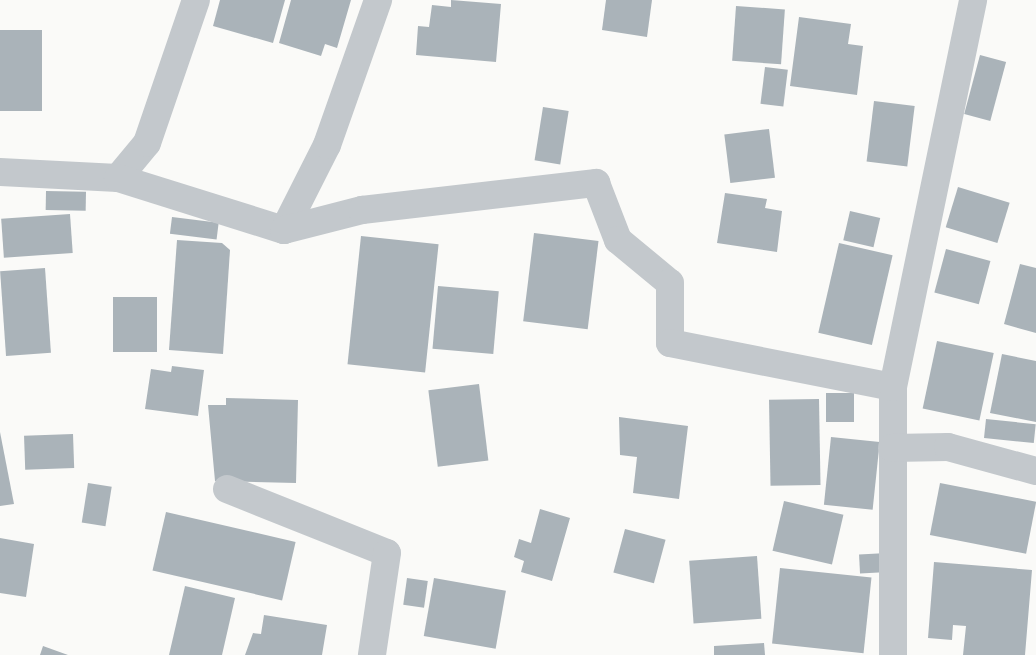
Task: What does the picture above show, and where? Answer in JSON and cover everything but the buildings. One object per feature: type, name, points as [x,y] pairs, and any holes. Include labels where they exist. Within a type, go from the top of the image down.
[{"type":"street","points":[[118,178],[147,143],[196,0]]},
{"type":"street","points":[[284,230],[327,145],[378,0]]},
{"type":"street","points":[[893,655],[893,387],[973,0]]},
{"type":"street","points":[[0,172],[118,178],[284,230],[362,210],[596,183],[618,240],[670,283],[670,343],[893,387]]},
{"type":"street","points":[[892,448],[948,447],[1036,471]]},
{"type":"street","points":[[227,489],[387,553],[372,655]]}]
